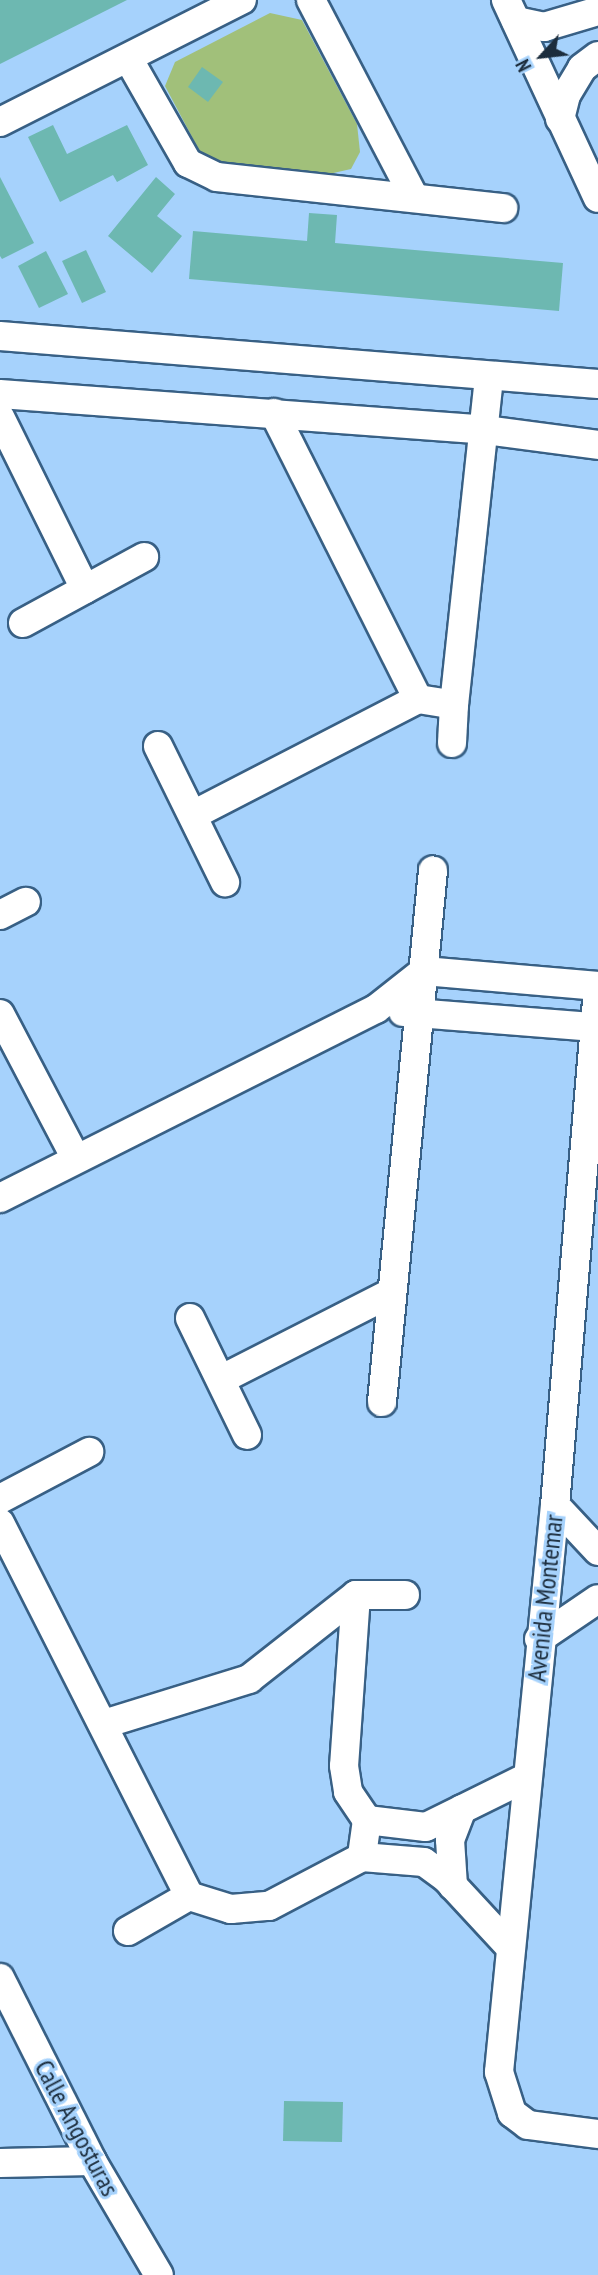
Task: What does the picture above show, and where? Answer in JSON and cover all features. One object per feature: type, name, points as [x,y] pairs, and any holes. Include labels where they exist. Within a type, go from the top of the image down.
[{"type":"street","points":[[0,122],[242,0]]},
{"type":"street","points":[[311,0],[413,195]]},
{"type":"street","points":[[511,10],[544,27],[598,10]]},
{"type":"street","points":[[511,10],[598,198]]},
{"type":"street","points":[[560,119],[566,95],[582,68],[598,56]]},
{"type":"street","points":[[128,58],[188,163],[217,177],[413,195],[503,208]]},
{"type":"street","points":[[0,336],[598,384]]},
{"type":"street","points":[[452,743],[454,705],[486,430],[489,377]]},
{"type":"street","points":[[0,394],[486,430],[598,445]]},
{"type":"street","points":[[274,413],[418,699]]},
{"type":"street","points":[[0,417],[85,589]]},
{"type":"street","points":[[23,623],[144,557]]},
{"type":"street","points":[[192,815],[418,699],[454,705]]},
{"type":"street","points":[[158,746],[226,882]]},
{"type":"street","points":[[382,1402],[433,870]]},
{"type":"street","points":[[0,915],[26,902]]},
{"type":"street","points":[[0,1198],[75,1157],[376,1009],[424,971],[598,987]]},
{"type":"street","name":"Avenida Montemar","points":[[598,987],[555,1504],[509,1946],[499,2073],[503,2093],[512,2113],[528,2125],[598,2134]]},
{"type":"street","points":[[376,1009],[593,1027]]},
{"type":"street","points":[[0,1014],[75,1157]]},
{"type":"street","points":[[222,1379],[391,1293]]},
{"type":"street","points":[[190,1318],[247,1435]]},
{"type":"street","points":[[0,1499],[89,1452]]},
{"type":"street","points":[[555,1504],[598,1551]]},
{"type":"street","points":[[0,1523],[189,1896],[231,1909],[269,1906],[362,1857],[424,1862],[453,1885],[509,1946]]},
{"type":"street","points":[[104,1724],[248,1679],[356,1595],[405,1595]]},
{"type":"street","points":[[356,1595],[344,1766],[348,1792],[367,1819],[362,1857]]},
{"type":"street","points":[[540,1639],[598,1599]]},
{"type":"street","points":[[367,1819],[426,1827],[527,1777]]},
{"type":"street","points":[[453,1885],[450,1840],[462,1810]]},
{"type":"street","points":[[128,1931],[189,1896]]},
{"type":"street","name":"Calle Angosturas","points":[[0,1978],[7,2006],[92,2161],[159,2275]]},
{"type":"street","points":[[0,2163],[92,2161]]},
{"type":"green space","points":[[270,13],[302,20],[357,124],[360,152],[351,169],[329,174],[219,165],[200,152],[165,86],[175,62]]},
{"type":"building","points":[[0,0],[127,0],[0,64]]},
{"type":"building","points":[[202,67],[223,82],[208,102],[188,87]]},
{"type":"building","points":[[53,125],[67,154],[127,125],[148,165],[117,182],[113,175],[60,202],[28,137]]},
{"type":"building","points":[[0,177],[34,243],[2,259],[0,256]]},
{"type":"building","points":[[156,177],[175,194],[157,216],[182,236],[152,273],[108,236]]},
{"type":"building","points":[[309,213],[337,215],[335,243],[563,263],[559,311],[189,279],[193,231],[307,241]]},
{"type":"building","points":[[86,250],[106,292],[82,303],[62,261]]},
{"type":"building","points":[[46,251],[68,294],[39,308],[18,266]]},
{"type":"building","points":[[284,2101],[343,2102],[342,2142],[283,2141]]}]
